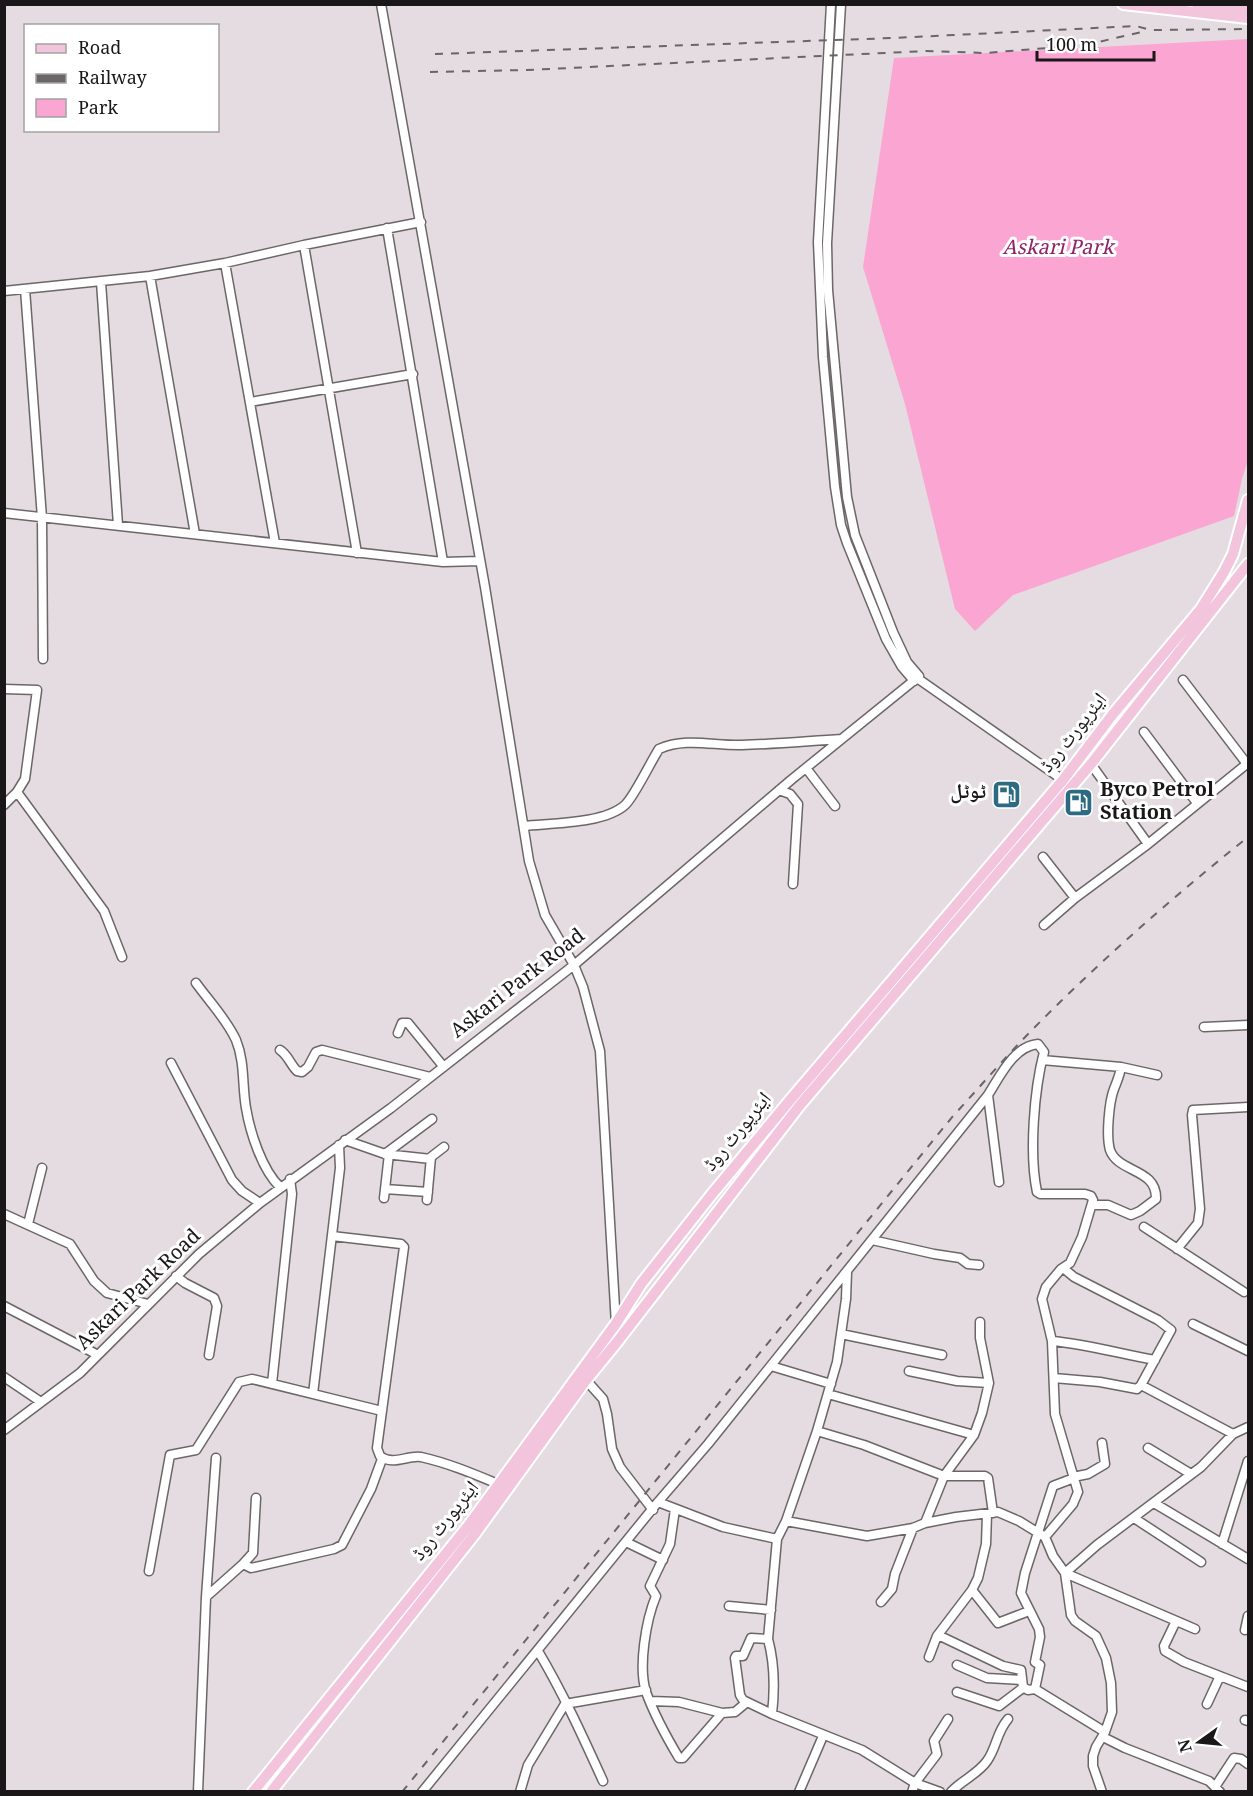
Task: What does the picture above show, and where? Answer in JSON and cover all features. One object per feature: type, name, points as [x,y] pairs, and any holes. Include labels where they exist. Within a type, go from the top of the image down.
[{"type":"main road","points":[[1123,4],[1248,18]]},
{"type":"main road","points":[[1197,4],[1248,11]]},
{"type":"main road","name":"ایئرپورٹ روڈ","points":[[253,1791],[469,1525],[615,1325],[641,1284],[741,1159],[1063,780],[1113,714],[1201,609],[1224,572],[1235,547],[1248,500]]},
{"type":"main road","points":[[1235,547],[1244,538],[1248,527]]},
{"type":"main road","name":"ایئرپورٹ روڈ","points":[[271,1791],[474,1535],[586,1380],[800,1105],[1091,764],[1248,564]]},
{"type":"street","points":[[381,4],[480,561],[529,861],[545,915],[574,965],[583,987],[600,1051],[617,1342]]},
{"type":"street","points":[[831,4],[818,242],[823,357],[835,488],[841,525],[886,639],[902,667],[1063,780]]},
{"type":"street","points":[[842,4],[827,243],[828,290],[847,497],[855,535],[893,632],[917,678]]},
{"type":"street","points":[[4,291],[150,276],[225,263],[304,244],[421,222]]},
{"type":"street","points":[[387,228],[443,562]]},
{"type":"street","points":[[304,244],[357,553]]},
{"type":"street","points":[[225,263],[274,543]]},
{"type":"street","points":[[150,276],[195,534]]},
{"type":"street","points":[[101,282],[118,525]]},
{"type":"street","points":[[25,289],[42,518],[42,659]]},
{"type":"street","points":[[250,402],[413,374]]},
{"type":"street","points":[[4,513],[443,562],[480,561]]},
{"type":"street","name":"Askari Park Road","points":[[4,1430],[80,1373],[199,1254],[260,1203],[430,1077],[574,965],[779,790],[917,678]]},
{"type":"street","points":[[1044,925],[1075,898],[1148,844],[1197,802],[1248,764],[1183,680]]},
{"type":"street","points":[[4,689],[37,690],[25,779],[17,792],[4,805]]},
{"type":"street","points":[[1144,732],[1197,802]]},
{"type":"street","points":[[524,826],[594,818],[613,813],[626,805],[659,749],[668,745],[687,742],[740,745],[841,739]]},
{"type":"street","points":[[1091,764],[1148,844]]},
{"type":"street","points":[[806,768],[836,806]]},
{"type":"street","points":[[779,790],[790,794],[798,804],[793,884]]},
{"type":"street","points":[[17,792],[104,911],[122,957]]},
{"type":"street","points":[[1043,856],[1075,898]]},
{"type":"street","points":[[196,983],[235,1040],[244,1073],[249,1124],[267,1169],[280,1187]]},
{"type":"street","points":[[398,1033],[402,1023],[408,1023],[443,1066]]},
{"type":"street","points":[[1203,1027],[1248,1025]]},
{"type":"street","points":[[422,1791],[847,1272],[988,1095],[1010,1061],[1023,1049],[1038,1044],[1044,1052],[1033,1139],[1037,1192],[1040,1194],[1085,1194],[1091,1196],[1093,1200],[1082,1237],[1070,1263],[1046,1287],[1042,1299],[1052,1341],[1055,1414],[1078,1492],[1073,1504],[1042,1535]]},
{"type":"street","points":[[280,1050],[286,1054],[291,1066],[302,1072],[308,1067],[316,1052],[322,1050],[430,1077]]},
{"type":"street","points":[[1042,1060],[1121,1067],[1157,1075]]},
{"type":"street","points":[[171,1063],[232,1180],[242,1191],[260,1203]]},
{"type":"street","points":[[1092,1205],[1108,1205],[1131,1215],[1156,1198],[1156,1191],[1150,1179],[1119,1160],[1110,1148],[1109,1111],[1121,1067]]},
{"type":"street","points":[[988,1095],[999,1182]]},
{"type":"street","points":[[1177,1249],[1198,1223],[1200,1209],[1193,1110],[1248,1107]]},
{"type":"street","points":[[432,1119],[387,1154],[384,1194],[427,1196],[431,1159],[444,1147]]},
{"type":"street","points":[[313,1394],[342,1142],[387,1154],[431,1159]]},
{"type":"street","points":[[28,1224],[42,1168]]},
{"type":"street","points":[[272,1384],[292,1194],[290,1179]]},
{"type":"street","points":[[4,1214],[70,1244],[94,1281],[107,1293],[148,1304]]},
{"type":"street","points":[[1144,1227],[1244,1292]]},
{"type":"street","points":[[243,1564],[251,1568],[339,1547],[345,1541],[371,1489],[382,1459],[377,1448],[404,1247],[332,1236]]},
{"type":"street","points":[[872,1240],[960,1258],[968,1264],[979,1265]]},
{"type":"street","points":[[1054,1378],[1100,1382],[1137,1389],[1142,1385],[1171,1330],[1158,1320],[1074,1277],[1063,1268]]},
{"type":"street","points":[[772,1714],[776,1683],[768,1639],[777,1539],[786,1521],[817,1431],[837,1362],[846,1299],[847,1272]]},
{"type":"street","points":[[176,1276],[214,1298],[217,1306],[208,1354]]},
{"type":"street","points":[[4,1306],[98,1354]]},
{"type":"street","points":[[925,1523],[944,1476],[974,1435],[989,1383],[980,1338],[980,1322]]},
{"type":"street","points":[[1193,1324],[1248,1351]]},
{"type":"street","points":[[841,1334],[942,1355]]},
{"type":"street","points":[[1052,1341],[1155,1360]]},
{"type":"street","points":[[771,1366],[831,1384]]},
{"type":"street","points":[[909,1371],[957,1381],[989,1383]]},
{"type":"street","points":[[4,1377],[41,1402]]},
{"type":"street","points":[[149,1571],[170,1455],[196,1450],[239,1382],[252,1379],[382,1411]]},
{"type":"street","points":[[586,1380],[603,1399],[612,1449],[620,1467],[655,1506],[675,1509],[723,1527],[777,1539]]},
{"type":"street","points":[[1142,1385],[1233,1434]]},
{"type":"street","points":[[828,1394],[974,1435]]},
{"type":"street","points":[[1065,1573],[1097,1545],[1191,1474],[1233,1434],[1248,1427]]},
{"type":"street","points":[[817,1431],[864,1445],[944,1476],[985,1476],[988,1478],[990,1513],[978,1578],[972,1590],[938,1635],[929,1657]]},
{"type":"street","points":[[1035,1689],[1040,1665],[1035,1662],[1040,1637],[1039,1629],[1021,1593],[1025,1573],[1042,1535],[1053,1486],[1088,1474],[1105,1464],[1102,1443]]},
{"type":"street","points":[[1148,1448],[1191,1474]]},
{"type":"street","points":[[382,1459],[397,1461],[421,1457],[474,1473],[498,1484]]},
{"type":"street","points":[[198,1791],[206,1597],[216,1458]]},
{"type":"street","points":[[1222,1544],[1248,1461]]},
{"type":"street","points":[[206,1597],[253,1553],[256,1498]]},
{"type":"street","points":[[1154,1503],[1248,1559]]},
{"type":"street","points":[[675,1509],[672,1536],[650,1586],[656,1596],[646,1635],[643,1664],[646,1690],[680,1758],[683,1758],[722,1713]]},
{"type":"street","points":[[786,1521],[867,1536],[913,1528],[925,1523],[998,1512],[1042,1535],[1065,1573],[1071,1615],[1075,1621],[1096,1636],[1106,1658],[1111,1683],[1112,1712],[1093,1756],[1093,1766],[1102,1791]]},
{"type":"street","points":[[1134,1518],[1201,1562]]},
{"type":"street","points":[[881,1602],[892,1589],[895,1574],[913,1528]]},
{"type":"street","points":[[626,1542],[663,1560]]},
{"type":"street","points":[[1065,1573],[1196,1629]]},
{"type":"street","points":[[972,1590],[998,1623],[1029,1611]]},
{"type":"street","points":[[729,1606],[771,1610]]},
{"type":"street","points":[[1245,1630],[1248,1616]]},
{"type":"street","points":[[1176,1621],[1164,1646],[1165,1651],[1184,1662],[1248,1687]]},
{"type":"street","points":[[938,1635],[1003,1666],[1021,1670],[1022,1684]]},
{"type":"street","points":[[768,1639],[751,1638],[743,1656],[735,1658],[740,1695],[747,1702],[823,1736],[862,1750],[913,1787],[940,1791]]},
{"type":"street","points":[[538,1651],[565,1704],[574,1716],[603,1781]]},
{"type":"street","points":[[957,1665],[987,1678],[1022,1684],[1028,1690],[1035,1689],[1125,1748],[1209,1781],[1218,1789],[1234,1758],[1248,1764]]},
{"type":"street","points":[[1207,1704],[1220,1676]]},
{"type":"street","points":[[957,1692],[999,1706],[1022,1684]]},
{"type":"street","points":[[520,1791],[528,1765],[565,1704],[646,1690]]},
{"type":"street","points":[[651,1701],[679,1702],[722,1713],[735,1712],[747,1702]]},
{"type":"street","points":[[913,1787],[937,1754],[934,1741],[948,1719]]},
{"type":"street","points":[[951,1791],[958,1784],[973,1776],[987,1761],[998,1734],[1008,1719]]},
{"type":"street","points":[[799,1791],[823,1736]]},
{"type":"green space","name":"Askari Park","points":[[1248,39],[1248,460],[1234,516],[1013,595],[975,631],[955,609],[905,404],[863,267],[894,58]]},
{"type":"railway","points":[[435,54],[893,38],[1136,26],[1151,30],[1248,29]]},
{"type":"railway","points":[[430,72],[527,70],[926,51],[985,53],[1085,45],[1142,32]]},
{"type":"railway","points":[[402,1792],[953,1116],[1024,1039],[1085,978],[1165,906],[1248,837]]},
{"type":"place","name":"ٹوٹل","points":[[1007,794]]},
{"type":"place","name":"Byco Petrol Station","points":[[1079,803]]}]
